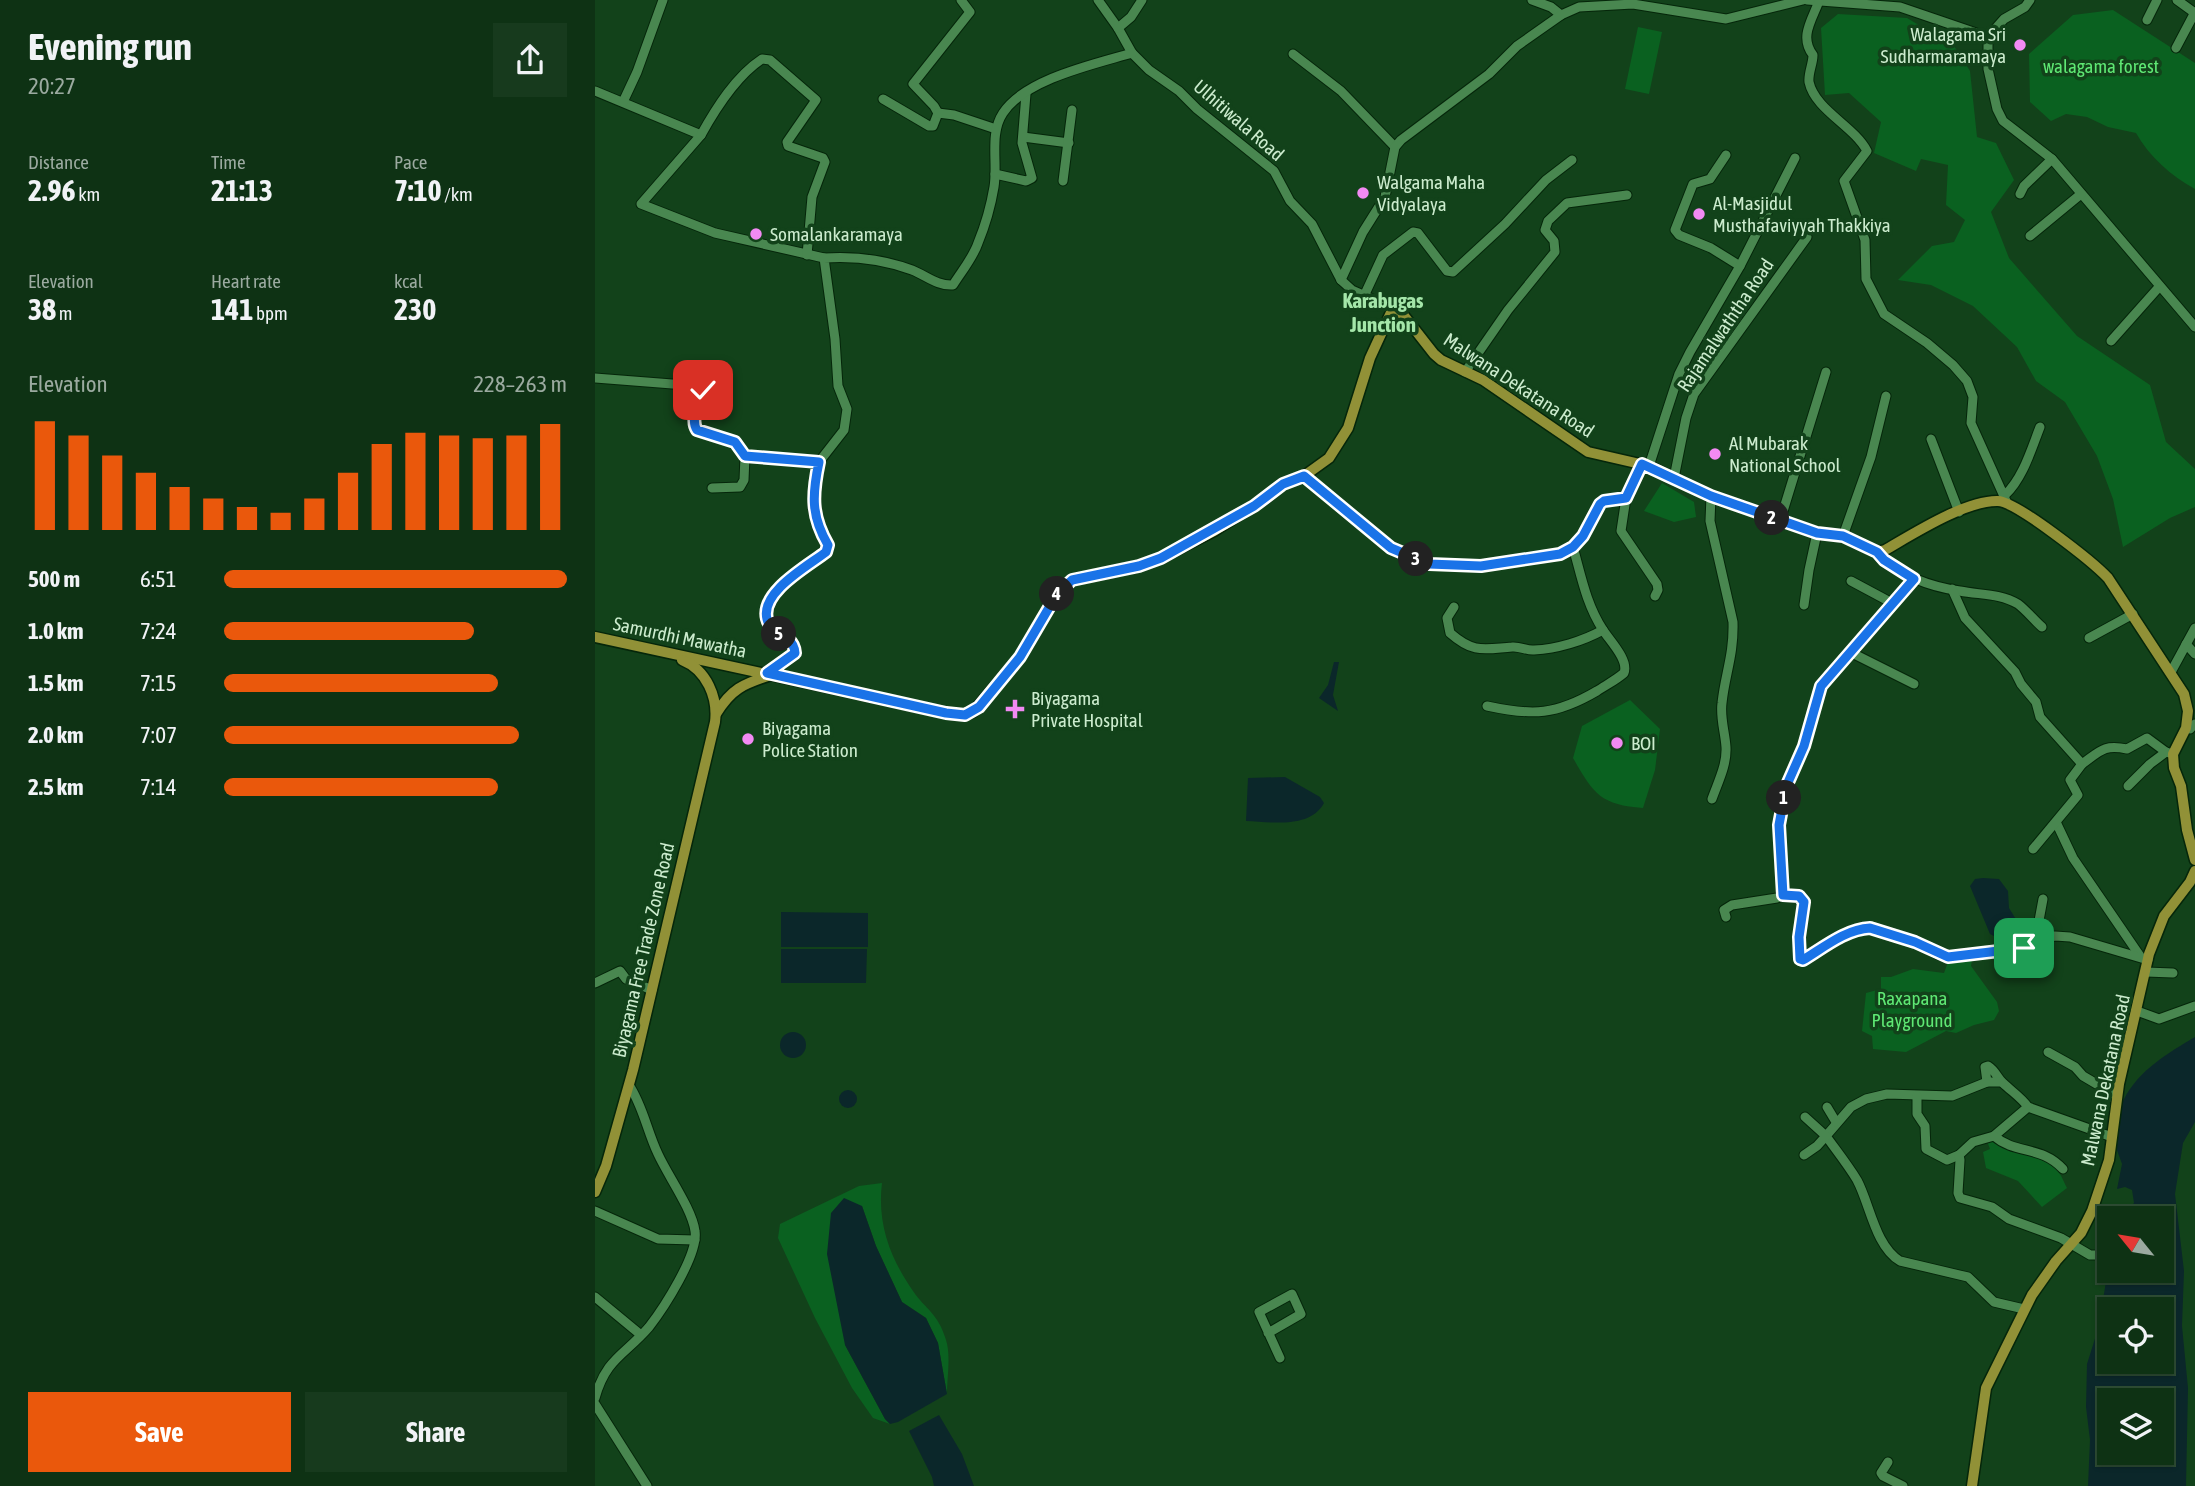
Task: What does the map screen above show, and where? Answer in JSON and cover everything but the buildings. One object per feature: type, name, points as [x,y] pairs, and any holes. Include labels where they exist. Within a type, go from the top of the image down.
[{"type":"main road","name":"Malwana Dekatana Road","points":[[1392,307],[1405,317],[1434,354],[1483,380],[1588,452],[1646,465],[1711,496],[1817,533],[1843,536],[1877,552]]},
{"type":"main road","name":"Samurdhi Mawatha","points":[[595,637],[946,713],[965,715],[973,712],[1020,657],[1057,594],[1072,580],[1139,566],[1161,558],[1254,506],[1283,484],[1304,476],[1329,458],[1348,428],[1370,358],[1392,307]]},
{"type":"main road","points":[[1877,552],[1937,520],[2006,499],[2092,562],[2108,578],[2184,694],[2191,726],[2169,753],[2181,786],[2187,830],[2195,860]]},
{"type":"main road","points":[[657,650],[692,664],[713,692],[716,714]]},
{"type":"main road","name":"Biyagama Free Trade Zone Road","points":[[595,1192],[606,1166],[629,1085],[716,714],[727,696],[743,684],[769,674]]},
{"type":"main road","name":"Malwana Dekatana Road","points":[[1972,1486],[1986,1388],[2024,1309],[2039,1284],[2081,1233],[2092,1211],[2109,1160],[2117,1096],[2145,963],[2164,916],[2190,882],[2195,871]]},
{"type":"street","points":[[622,102],[637,72],[663,0]]},
{"type":"street","points":[[883,99],[933,126],[938,113],[935,106],[913,84],[970,12],[961,0]]},
{"type":"street","name":"Ulhitiwala Road","points":[[1098,0],[1132,53],[1149,70],[1179,91],[1274,171],[1290,201],[1312,224],[1341,279]]},
{"type":"street","points":[[1118,28],[1131,17],[1142,0]]},
{"type":"street","points":[[1532,0],[1551,7],[1561,15]]},
{"type":"street","points":[[1341,279],[1363,232],[1385,197],[1395,147],[1489,74],[1517,46],[1561,15],[1579,7],[1596,2],[1633,4],[1726,19],[1805,0],[1819,1],[1900,8],[1988,37]]},
{"type":"street","points":[[2030,0],[2025,8],[2004,19],[1988,37],[1987,69],[1997,110],[2010,127],[2052,159],[2195,327]]},
{"type":"street","points":[[2147,20],[2157,0]]},
{"type":"street","points":[[2176,48],[2195,12],[2177,0]]},
{"type":"street","points":[[1819,1],[1805,38],[1806,47],[1813,55],[1808,78],[1812,91],[1831,113],[1862,141],[1867,151],[1844,181],[1865,240],[1866,279],[1884,314],[1927,343],[1953,365],[1966,381],[1973,397],[1971,423],[2006,499]]},
{"type":"street","points":[[807,255],[812,197],[825,162],[823,158],[788,146],[787,142],[816,100],[770,60],[762,59],[732,88],[701,135],[641,204],[715,233],[807,255],[824,258],[873,260],[912,270],[942,285],[953,285],[978,245],[994,187],[996,129],[1003,113],[1026,93],[1067,72],[1132,53]]},
{"type":"street","points":[[1293,54],[1341,91],[1395,147]]},
{"type":"street","points":[[595,91],[701,135]]},
{"type":"street","points":[[995,174],[1030,180],[1032,178],[1023,137],[1026,93]]},
{"type":"street","points":[[1063,181],[1072,110]]},
{"type":"street","points":[[938,113],[954,115],[996,129]]},
{"type":"street","points":[[1023,137],[1069,143]]},
{"type":"street","points":[[1726,155],[1710,178],[1693,184],[1675,230],[1679,235],[1711,248],[1740,266]]},
{"type":"street","points":[[1655,596],[1657,584],[1621,531],[1626,498],[1646,465],[1689,352],[1740,266],[1795,158]]},
{"type":"street","points":[[2020,194],[2024,186],[2052,159]]},
{"type":"street","points":[[1366,294],[1383,256],[1413,232],[1418,233],[1447,271],[1453,272],[1505,224],[1546,180],[1572,160]]},
{"type":"street","points":[[2031,236],[2081,194]]},
{"type":"street","points":[[1465,372],[1508,310],[1555,251],[1554,241],[1545,230],[1548,221],[1571,201],[1627,195]]},
{"type":"street","name":"Rajamalwaththa Road","points":[[1674,478],[1686,418],[1694,394],[1807,237]]},
{"type":"street","points":[[769,674],[795,653],[789,640],[784,635],[775,634],[770,626],[766,618],[768,601],[778,588],[826,552],[828,545],[818,528],[813,508],[815,480],[819,462],[844,430],[847,409],[838,386],[824,258]]},
{"type":"street","name":"Malwana Dekatana Road","points":[[1341,279],[1352,290],[1392,307]]},
{"type":"street","points":[[2111,341],[2159,287]]},
{"type":"street","points":[[1780,520],[1826,372]]},
{"type":"street","points":[[595,378],[698,386],[704,392],[693,425],[697,430],[735,442],[745,456],[744,480],[740,487],[712,488]]},
{"type":"street","points":[[1843,536],[1871,457],[1885,396]]},
{"type":"street","points":[[2006,499],[2041,427]]},
{"type":"street","points":[[1931,439],[1959,512]]},
{"type":"street","points":[[745,456],[819,462]]},
{"type":"street","points":[[1304,476],[1391,548],[1429,564],[1481,566],[1560,554],[1573,547],[1583,536],[1600,504],[1626,498]]},
{"type":"street","points":[[1711,496],[1710,521],[1733,622],[1734,639],[1722,702],[1721,717],[1726,747],[1724,767],[1712,799]]},
{"type":"street","points":[[1804,606],[1808,570],[1817,533]]},
{"type":"street","points":[[1487,706],[1513,711],[1557,710],[1578,702],[1624,673],[1625,663],[1587,600],[1573,547]]},
{"type":"street","points":[[1877,552],[1884,560],[1914,579],[1952,589],[2002,597],[2018,604],[2042,627]]},
{"type":"street","points":[[1783,895],[1779,825],[1786,787],[1804,746],[1821,686],[1914,579]]},
{"type":"street","points":[[1851,581],[1894,604]]},
{"type":"street","points":[[1952,589],[1965,618],[2015,672],[2036,702],[2041,717],[2082,764]]},
{"type":"street","points":[[1454,607],[1447,618],[1450,633],[1478,650],[1494,651],[1515,646],[1532,651],[1567,645],[1603,630]]},
{"type":"street","points":[[2089,638],[2133,614]]},
{"type":"street","points":[[2171,672],[2195,628]]},
{"type":"street","points":[[2186,644],[2195,654]]},
{"type":"street","points":[[1850,652],[1914,684]]},
{"type":"street","points":[[2033,849],[2077,795],[2070,780],[2082,764],[2105,748],[2112,746],[2127,749],[2147,738],[2169,753],[2150,764],[2128,786]]},
{"type":"street","points":[[2056,822],[2073,858],[2145,963]]},
{"type":"street","points":[[1726,917],[1724,909],[1732,905],[1783,895],[1799,896],[1804,902],[1799,937],[1800,959],[1803,960],[1846,934],[1870,928],[1915,942],[1948,957],[2024,948],[2038,940],[2055,936],[2070,937],[2173,973]]},
{"type":"street","points":[[2038,940],[2043,899]]},
{"type":"street","points":[[595,983],[619,971],[626,979],[652,990]]},
{"type":"street","points":[[2137,1011],[2159,1019],[2195,1006]]},
{"type":"street","points":[[2048,1052],[2117,1096]]},
{"type":"street","points":[[1986,1082],[1986,1066],[1999,1075],[2001,1082],[2028,1107],[2112,1137]]},
{"type":"street","points":[[1804,1155],[1817,1146],[1851,1107],[1866,1099],[1887,1094],[1952,1096],[1986,1082],[2001,1082]]},
{"type":"street","points":[[595,1398],[602,1376],[609,1365],[650,1325],[686,1268],[695,1240],[695,1231],[688,1214],[660,1157],[639,1100],[629,1085]]},
{"type":"street","points":[[1917,1096],[1917,1114],[1925,1126],[1926,1149],[1947,1160],[1959,1155],[1973,1142],[1994,1136],[2028,1107]]},
{"type":"street","points":[[1827,1107],[1836,1122]]},
{"type":"street","points":[[1805,1117],[1826,1136],[1856,1178],[1872,1221],[1893,1257],[1968,1277],[1994,1302],[2024,1309]]},
{"type":"street","points":[[1994,1136],[2005,1143],[2053,1158],[2063,1169]]},
{"type":"street","points":[[1959,1155],[1960,1198],[1992,1207],[2008,1219],[2073,1244],[2090,1255],[2097,1255]]},
{"type":"street","points":[[595,1211],[658,1239],[695,1240]]},
{"type":"street","points":[[1268,1333],[1301,1314],[1292,1294],[1259,1312],[1268,1333],[1280,1358]]},
{"type":"street","points":[[595,1297],[641,1335]]},
{"type":"street","points":[[595,1404],[647,1486]]},
{"type":"street","points":[[1888,1462],[1881,1473],[1903,1486]]},
{"type":"green space","name":"walagama forest","points":[[2113,10],[2195,63],[2195,189],[2161,165],[2136,133],[2108,127],[2087,117],[2066,114],[2051,121],[2030,102],[2029,54],[2073,15]]},
{"type":"green space","points":[[1838,14],[1907,18],[1954,46],[1970,71],[1977,137],[1996,143],[2014,180],[1991,212],[2009,258],[2077,336],[2150,385],[2166,442],[2195,469],[2195,507],[2170,518],[2123,547],[2113,499],[2097,456],[2065,402],[2036,381],[2017,347],[1973,306],[1931,285],[1898,280],[1932,246],[1954,242],[1965,220],[1946,205],[1948,165],[1921,159],[1916,171],[1874,153],[1881,122],[1849,93],[1825,95],[1821,28]]},
{"type":"green space","points":[[1638,27],[1662,32],[1649,94],[1625,89]]},
{"type":"green space","points":[[1662,483],[1694,502],[1696,517],[1674,522],[1644,511]]},
{"type":"green space","name":"BOI","points":[[1630,700],[1660,729],[1655,770],[1643,808],[1617,804],[1599,795],[1573,758],[1582,726]]},
{"type":"green space","name":"Raxapana Playground","points":[[1972,960],[1971,966],[1997,1002],[1999,1011],[1994,1020],[1956,1033],[1946,1031],[1906,1052],[1873,1049],[1872,1036],[1862,1031],[1866,993],[1881,989],[1881,977],[1891,977],[1913,969],[1944,973],[1948,962]]},
{"type":"green space","points":[[1995,1139],[2006,1149],[2051,1162],[2067,1188],[2042,1207],[2018,1181],[1986,1168],[1983,1152],[1990,1149],[1987,1141]]},
{"type":"green space","points":[[882,1183],[881,1212],[887,1240],[913,1291],[939,1324],[946,1340],[949,1359],[947,1394],[938,1343],[926,1318],[902,1302],[876,1246],[862,1206],[845,1345],[890,1424],[873,1418],[852,1388],[815,1318],[778,1238],[780,1224],[859,1186]]},
{"type":"water","points":[[1334,662],[1339,662],[1333,695],[1338,711],[1319,698],[1328,685]]},
{"type":"water","points":[[1285,777],[1320,797],[1324,803],[1318,811],[1309,817],[1289,822],[1246,821],[1248,778]]},
{"type":"water","points":[[1975,879],[1999,879],[2008,891],[2009,908],[2022,929],[2020,937],[2002,940],[1990,934],[1970,886]]},
{"type":"water","points":[[781,912],[868,913],[868,947],[781,947]]},
{"type":"water","points":[[781,949],[867,949],[866,983],[781,983]]},
{"type":"water","points":[[793,1032],[802,1036],[806,1045],[802,1054],[793,1058],[784,1054],[780,1045],[784,1036]]},
{"type":"water","points":[[2195,1037],[2195,1122],[2183,1143],[2175,1194],[2184,1271],[2182,1326],[2188,1388],[2186,1486],[2088,1486],[2090,1440],[2086,1407],[2087,1364],[2097,1332],[2097,1374],[2174,1374],[2174,1297],[2103,1297],[2106,1283],[2174,1283],[2174,1206],[2131,1206],[2134,1203],[2132,1190],[2125,1187],[2117,1189],[2122,1164],[2114,1142],[2124,1099],[2138,1079],[2165,1056]]},
{"type":"water","points":[[848,1090],[854,1093],[857,1099],[854,1105],[848,1108],[842,1105],[839,1099],[842,1093]]},
{"type":"water","points":[[844,1198],[862,1206],[876,1246],[902,1302],[926,1318],[938,1343],[947,1394],[890,1424],[845,1345],[827,1254],[831,1213]]},
{"type":"water","points":[[939,1415],[962,1454],[974,1486],[934,1486],[909,1431]]},
{"type":"place","name":"Walagama Sri Sudharmaramaya","points":[[2020,45]]},
{"type":"place","name":"Walgama Maha Vidyalaya","points":[[1363,193]]},
{"type":"place","name":"Al-Masjidul Musthafaviyyah Thakkiya","points":[[1699,214]]},
{"type":"place","name":"Somalankaramaya","points":[[756,234]]},
{"type":"place","name":"Al Mubarak National School","points":[[1715,454]]},
{"type":"place","name":"Biyagama Private Hospital","points":[[1015,709]]},
{"type":"place","name":"Biyagama Police Station","points":[[748,739]]},
{"type":"place","name":"BOI","points":[[1617,743]]},
{"type":"district","name":"Karabugas Junction","points":[[1383,312]]},
{"type":"route","points":[[703,390],[693,425],[697,430],[735,442],[745,456],[819,462],[813,508],[818,528],[828,545],[826,552],[778,588],[768,601],[766,618],[775,634],[784,635],[789,640],[795,653],[767,673],[946,713],[965,715],[979,707],[1020,657],[1057,594],[1072,580],[1139,566],[1161,558],[1214,531],[1283,484],[1304,476],[1391,548],[1429,564],[1481,566],[1560,554],[1573,547],[1583,536],[1600,504],[1626,498],[1642,464],[1711,496],[1817,533],[1843,536],[1877,552],[1884,560],[1914,579],[1821,686],[1804,746],[1786,787],[1779,825],[1783,895],[1799,896],[1804,902],[1799,937],[1800,959],[1803,960],[1846,934],[1862,928],[1915,942],[1948,957],[2024,948]]}]
